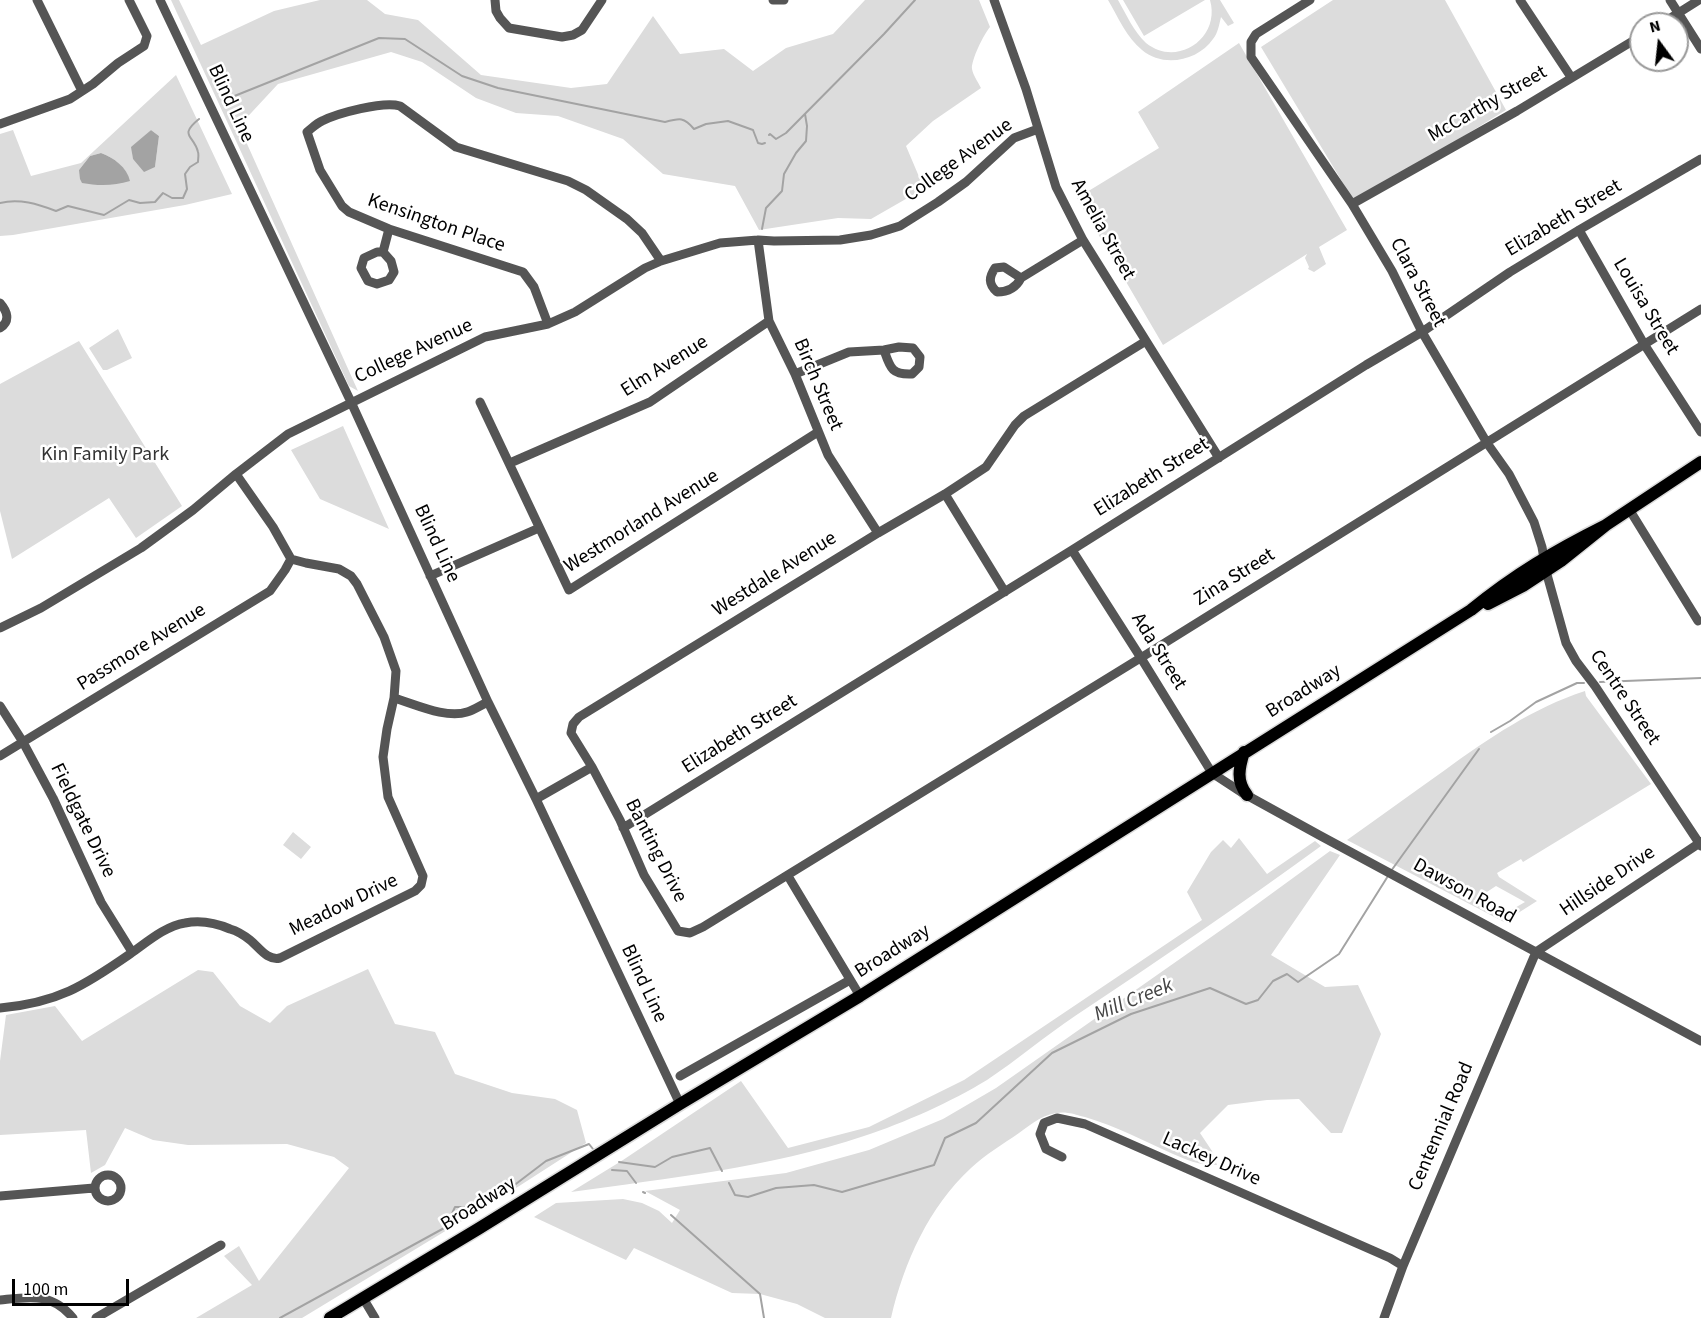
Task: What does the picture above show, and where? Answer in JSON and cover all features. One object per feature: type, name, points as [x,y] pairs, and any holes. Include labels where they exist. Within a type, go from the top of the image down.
[{"type":"main road","name":"Broadway","points":[[330,1318],[860,996],[1471,610],[1492,602],[1545,565],[1571,554],[1606,525],[1701,462]]},
{"type":"main road","points":[[1244,752],[1239,777],[1247,795]]},
{"type":"street","points":[[38,0],[82,91]]},
{"type":"street","points":[[0,112],[2,123],[70,99],[144,46],[147,36],[129,0]]},
{"type":"street","name":"Blind Line","points":[[160,0],[351,402],[488,702],[680,1104]]},
{"type":"street","points":[[495,0],[496,11],[509,28],[562,37],[582,30],[602,0]]},
{"type":"street","points":[[773,0],[784,0]]},
{"type":"street","name":"Amelia Street","points":[[994,0],[1017,62],[1056,187],[1083,240],[1220,458]]},
{"type":"street","name":"Clara Street","points":[[1310,0],[1258,33],[1251,42],[1251,57],[1352,204],[1392,271],[1422,332],[1487,442],[1509,474],[1534,522],[1545,565]]},
{"type":"street","points":[[1520,0],[1571,77]]},
{"type":"street","points":[[1682,12],[1699,0]]},
{"type":"street","points":[[1689,30],[1701,49]]},
{"type":"street","name":"McCarthy Street","points":[[1352,204],[1516,111],[1629,43]]},
{"type":"street","name":"Kensington Place","points":[[548,324],[534,287],[523,272],[389,230],[349,212],[342,206],[320,171],[307,132],[321,121],[363,108],[393,104],[400,106],[456,147],[568,182],[586,190],[627,219],[642,234],[661,261]]},
{"type":"street","name":"College Avenue","points":[[0,628],[41,608],[141,548],[194,510],[288,434],[484,338],[548,324],[575,312],[645,268],[720,243],[758,240],[840,240],[871,235],[900,226],[966,182],[1014,138],[1038,129]]},
{"type":"street","name":"Elizabeth Street","points":[[623,828],[1422,332],[1510,272],[1701,159]]},
{"type":"street","points":[[383,252],[389,230]]},
{"type":"street","name":"Louisa Street","points":[[1579,230],[1644,344],[1701,432]]},
{"type":"street","name":"Birch Street","points":[[758,240],[769,321],[795,374],[828,455],[878,533]]},
{"type":"street","points":[[1021,278],[1083,240]]},
{"type":"street","points":[[0,303],[8,315],[7,321],[0,328]]},
{"type":"street","name":"Zina Street","points":[[788,876],[1701,309]]},
{"type":"street","name":"Elm Avenue","points":[[510,463],[650,402],[769,321]]},
{"type":"street","name":"Westdale Avenue","points":[[592,767],[571,732],[573,724],[579,717],[986,467],[1015,425],[1024,416],[1146,341]]},
{"type":"street","points":[[795,374],[849,352],[884,350]]},
{"type":"street","name":"Westmorland Avenue","points":[[480,402],[568,590],[818,432]]},
{"type":"street","points":[[236,474],[273,527],[291,559]]},
{"type":"street","points":[[945,494],[1005,592]]},
{"type":"street","points":[[1629,509],[1698,621]]},
{"type":"street","points":[[430,576],[539,528]]},
{"type":"street","name":"Ada Street","points":[[1072,550],[1212,774]]},
{"type":"street","name":"Meadow Drive","points":[[0,1008],[26,1006],[72,990],[96,977],[154,937],[184,923],[204,921],[230,928],[275,959],[415,891],[421,885],[423,876],[388,797],[383,757],[394,698],[396,671],[392,655],[373,613],[351,576],[339,569],[291,559]]},
{"type":"street","name":"Passmore Avenue","points":[[0,756],[270,591],[291,559]]},
{"type":"street","name":"Centre Street","points":[[1545,565],[1566,643],[1571,652],[1700,844]]},
{"type":"street","points":[[394,698],[439,712],[454,714],[468,712],[488,702]]},
{"type":"street","name":"Fieldgate Drive","points":[[0,706],[23,742],[53,798],[101,902],[132,952]]},
{"type":"street","points":[[536,799],[592,767]]},
{"type":"street","name":"Banting Drive","points":[[592,767],[644,875],[678,931],[690,933],[703,927],[788,876]]},
{"type":"street","name":"Dawson Road","points":[[1212,774],[1701,1041]]},
{"type":"street","name":"Hillside Drive","points":[[1536,952],[1700,844]]},
{"type":"street","points":[[788,876],[860,996]]},
{"type":"street","name":"Centennial Road","points":[[1384,1318],[1403,1266],[1536,952]]},
{"type":"street","points":[[680,1076],[850,980]]},
{"type":"street","name":"Lackey Drive","points":[[1062,1157],[1046,1149],[1040,1134],[1044,1123],[1057,1118],[1085,1124],[1390,1258],[1403,1266]]},
{"type":"street","points":[[0,1196],[94,1188]]},
{"type":"street","points":[[96,1318],[221,1245]]},
{"type":"street","points":[[0,1300],[31,1298],[50,1301],[63,1307],[73,1318]]},
{"type":"street","points":[[363,1298],[375,1318]]},
{"type":"green space","points":[[171,0],[179,0],[201,45],[274,11],[320,0],[367,0],[385,14],[418,20],[481,75],[571,88],[607,84],[653,16],[680,54],[724,49],[753,71],[786,48],[833,34],[865,0],[979,0],[990,27],[978,47],[972,65],[973,74],[981,88],[933,121],[906,146],[920,179],[918,192],[871,219],[838,218],[759,230],[735,186],[663,174],[623,139],[558,116],[516,113],[476,98],[422,62],[391,52],[278,84],[239,126],[358,391],[349,386]]},
{"type":"green space","points":[[1108,0],[1118,0],[1138,34],[1146,43],[1158,50],[1171,52],[1183,50],[1194,45],[1203,37],[1212,14],[1210,0],[1220,0],[1234,23],[1228,26],[1221,17],[1215,37],[1199,53],[1180,60],[1160,59],[1150,56],[1132,40]]},
{"type":"green space","points":[[1123,0],[1205,0],[1144,36]]},
{"type":"green space","points":[[1333,0],[1445,0],[1506,110],[1355,203],[1261,47]]},
{"type":"green space","points":[[1239,43],[1347,230],[1319,247],[1326,264],[1314,272],[1308,269],[1305,258],[1307,254],[1163,345],[1077,198],[1159,148],[1138,112]]},
{"type":"green space","points":[[176,75],[232,194],[185,205],[0,236],[0,134],[13,130],[31,176],[81,163]],"holes":[[[151,130],[159,136],[155,167],[133,159],[132,147]],[[101,153],[119,164],[126,171],[129,181],[79,170],[90,156]]]},
{"type":"green space","points":[[118,329],[132,358],[103,370],[89,348]]},
{"type":"green space","name":"Kin Family Park","points":[[79,341],[182,506],[136,538],[109,498],[12,559],[0,511],[0,384]]},
{"type":"green space","points":[[343,426],[389,529],[320,499],[291,450]]},
{"type":"green space","points":[[1585,691],[1586,696],[1651,784],[1523,862],[1521,859],[1497,873],[1499,877],[1537,901],[1504,922],[1347,840],[1495,735],[1529,715]],"holes":[[[1496,886],[1525,902],[1501,916],[1473,901]]]},
{"type":"green space","points":[[293,832],[311,847],[301,859],[283,845]]},
{"type":"green space","points":[[1239,838],[1267,874],[1315,841],[1321,846],[987,1080],[958,1096],[879,1131],[792,1156],[719,1171],[571,1192],[741,1081],[788,1148],[869,1127],[964,1080],[1202,920],[1187,892],[1211,852],[1223,840],[1231,848]]},
{"type":"green space","points":[[1330,851],[1340,855],[1271,955],[1325,987],[1358,985],[1381,1034],[1342,1133],[1331,1133],[1299,1099],[1228,1105],[1200,1133],[1212,1151],[1217,1165],[1211,1165],[1200,1164],[1119,1129],[1072,1113],[1047,1115],[988,1154],[956,1183],[920,1237],[903,1276],[891,1318],[825,1318],[797,1304],[760,1294],[732,1293],[634,1248],[626,1260],[534,1217],[556,1203],[623,1199],[642,1203],[659,1211],[672,1223],[680,1210],[645,1191],[786,1173],[869,1150],[943,1119],[996,1088]]},
{"type":"green space","points":[[368,969],[395,1024],[435,1032],[455,1074],[512,1093],[555,1099],[577,1110],[586,1143],[302,1318],[196,1318],[252,1285],[224,1256],[239,1246],[259,1281],[349,1168],[334,1157],[287,1144],[188,1145],[153,1140],[125,1128],[105,1165],[91,1173],[86,1130],[0,1135],[0,1061],[6,1015],[55,1006],[82,1041],[198,970],[213,972],[240,1006],[270,1023],[287,1006]]},
{"type":"shaded area","points":[[151,130],[159,136],[155,167],[144,172],[133,159],[131,147]]},
{"type":"shaded area","points":[[101,153],[119,164],[126,171],[130,181],[106,185],[82,183],[79,170],[90,156]]},
{"type":"waterway","points":[[769,135],[776,139],[786,133],[915,0]]},
{"type":"waterway","points":[[222,101],[379,38],[405,39],[462,76],[498,88],[665,122],[681,119],[694,129],[706,124],[728,121],[753,130],[758,143],[765,143]]},
{"type":"waterway","points":[[762,229],[766,208],[782,191],[784,174],[806,141],[805,114]]},
{"type":"waterway","points":[[0,203],[21,201],[56,211],[68,206],[104,215],[129,200],[140,203],[155,202],[163,193],[172,198],[183,198],[187,189],[185,174],[198,162],[198,152],[188,132],[199,119]]},
{"type":"waterway","name":"Mill Creek","points":[[1600,682],[1701,678]]},
{"type":"waterway","name":"Mill Creek","points":[[1491,732],[1536,702],[1577,683],[1584,683]]},
{"type":"waterway","name":"Mill Creek","points":[[1391,871],[1479,749]]},
{"type":"waterway","name":"Mill Creek","points":[[729,1183],[735,1195],[748,1197],[776,1188],[814,1185],[842,1192],[934,1165],[945,1138],[976,1123],[1052,1053],[1131,1014],[1210,988],[1246,1004],[1258,1000],[1273,981],[1287,974],[1298,982],[1339,954],[1388,876]]},
{"type":"waterway","points":[[280,1318],[446,1227],[455,1207],[471,1207],[476,1201],[504,1193],[546,1161],[589,1144],[593,1149]]},
{"type":"waterway","name":"Mill Creek","points":[[619,1162],[655,1167],[672,1157],[710,1148],[722,1171]]},
{"type":"waterway","points":[[612,1170],[627,1171],[636,1183]]},
{"type":"waterway","points":[[671,1215],[760,1294],[764,1318]]}]
